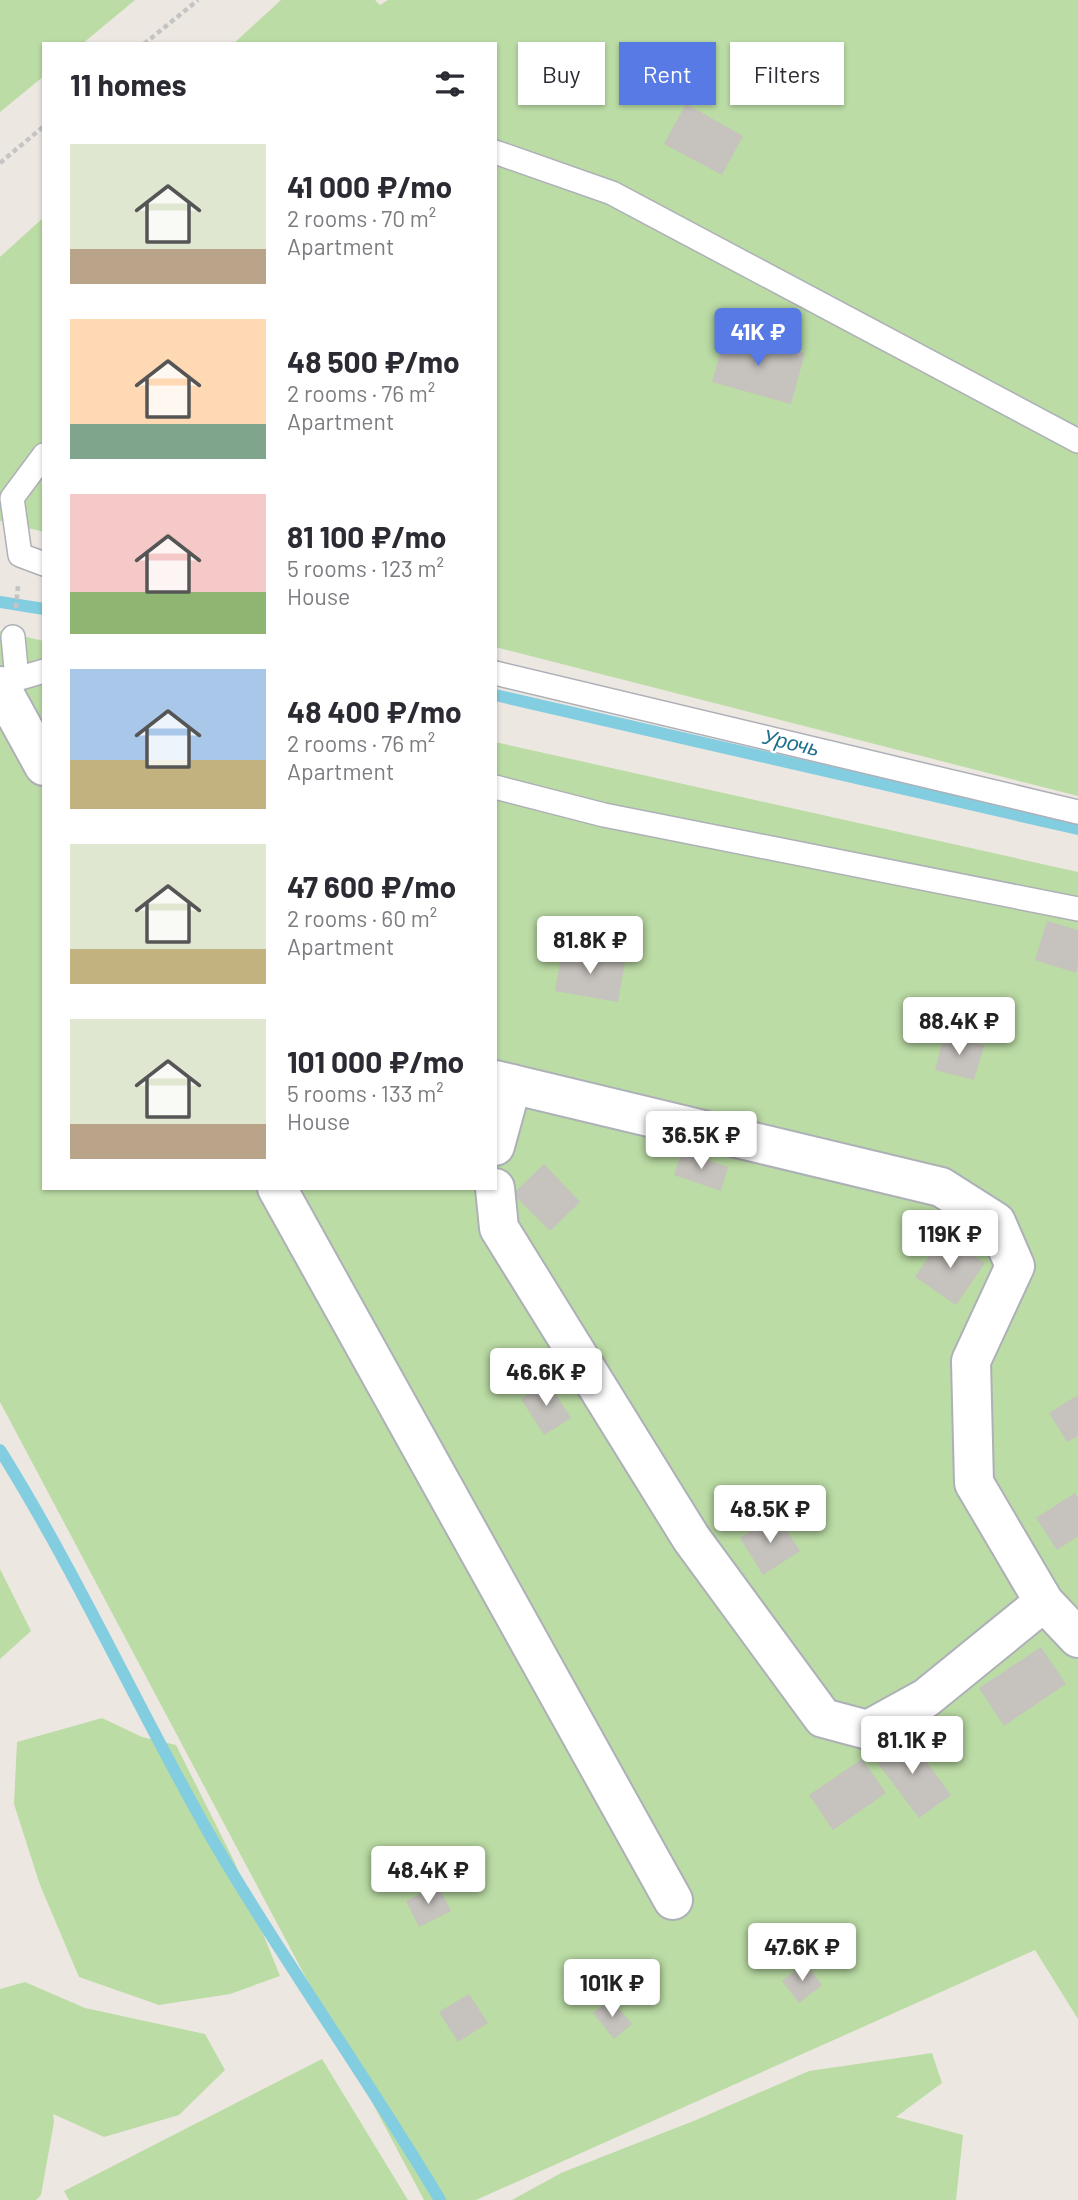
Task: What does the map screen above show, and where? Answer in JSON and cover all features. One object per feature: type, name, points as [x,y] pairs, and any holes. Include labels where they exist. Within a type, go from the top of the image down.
[{"type":"street","points":[[6,683],[42,762]]},
{"type":"street","points":[[497,1130],[503,1082],[941,1187],[996,1222],[1015,1266],[971,1361],[974,1483],[1044,1602],[1078,1637]]},
{"type":"street","points":[[278,1190],[673,1900]]},
{"type":"street","points":[[495,1190],[499,1228],[691,1538],[822,1718],[868,1730],[926,1698],[1044,1602]]},
{"type":"lane","points":[[497,153],[612,193],[1078,441]]},
{"type":"lane","points":[[42,458],[12,498],[20,555],[42,563]]},
{"type":"lane","points":[[13,637],[6,683],[42,672]]},
{"type":"lane","points":[[497,673],[1078,812]]},
{"type":"lane","points":[[497,789],[604,816],[1078,909]]},
{"type":"path","points":[[146,42],[198,0]]},
{"type":"path","points":[[0,163],[42,128]]},
{"type":"green space","points":[[0,0],[135,0],[84,42],[42,42],[42,78],[0,112]]},
{"type":"green space","points":[[281,0],[375,0],[380,5],[388,0],[1078,0],[1078,796],[497,648],[497,42],[235,42]]},
{"type":"green space","points":[[42,219],[42,532],[0,521],[0,257]]},
{"type":"green space","points":[[0,631],[42,641],[42,1190],[497,1190],[497,742],[1078,872],[1078,2019],[1035,1950],[476,2200],[424,2200],[0,1402]]},
{"type":"green space","points":[[0,1569],[31,1631],[0,1659]]},
{"type":"green space","points":[[102,1718],[142,1737],[176,1745],[234,1861],[280,1976],[230,1994],[159,2005],[79,1977],[40,1885],[14,1804],[17,1742]]},
{"type":"green space","points":[[25,1982],[85,2008],[205,2034],[225,2070],[179,2115],[104,2137],[53,2114],[54,2122],[41,2195],[36,2200],[0,2200],[0,1989]]},
{"type":"green space","points":[[932,2053],[942,2083],[896,2117],[963,2135],[956,2200],[512,2200],[561,2173],[696,2120],[809,2071]]},
{"type":"green space","points":[[322,2059],[408,2200],[69,2200],[64,2191]]},
{"type":"building","points":[[685,105],[743,136],[722,175],[664,144]]},
{"type":"building","points":[[726,331],[805,353],[791,404],[712,382]]},
{"type":"building","points":[[1047,921],[1078,930],[1076,973],[1035,960]]},
{"type":"building","points":[[562,951],[625,962],[618,1002],[555,991]]},
{"type":"building","points":[[944,1035],[984,1045],[974,1080],[935,1070]]},
{"type":"building","points":[[682,1151],[728,1167],[721,1191],[674,1175]]},
{"type":"building","points":[[544,1164],[580,1202],[550,1231],[513,1194]]},
{"type":"building","points":[[943,1236],[985,1263],[956,1305],[915,1277]]},
{"type":"building","points":[[548,1382],[571,1418],[544,1435],[521,1399]]},
{"type":"building","points":[[1078,1395],[1078,1436],[1067,1442],[1049,1413]]},
{"type":"building","points":[[1075,1493],[1078,1498],[1078,1536],[1057,1550],[1036,1518]]},
{"type":"building","points":[[777,1515],[800,1551],[763,1575],[740,1538]]},
{"type":"building","points":[[1041,1647],[1066,1684],[1004,1726],[979,1688]]},
{"type":"building","points":[[906,1734],[951,1795],[919,1818],[874,1758]]},
{"type":"building","points":[[862,1759],[886,1793],[833,1830],[809,1795]]},
{"type":"building","points":[[438,1885],[451,1911],[419,1927],[406,1901]]},
{"type":"building","points":[[805,1963],[822,1985],[799,2003],[782,1981]]},
{"type":"building","points":[[469,1994],[488,2023],[458,2042],[439,2012]]},
{"type":"building","points":[[610,1999],[632,2024],[614,2039],[593,2013]]},
{"type":"waterway","name":"Урочь","points":[[0,602],[42,609]]},
{"type":"waterway","name":"Урочь","points":[[497,695],[1078,829]]},
{"type":"waterway","points":[[0,1450],[56,1545],[211,1837],[440,2200]]}]
